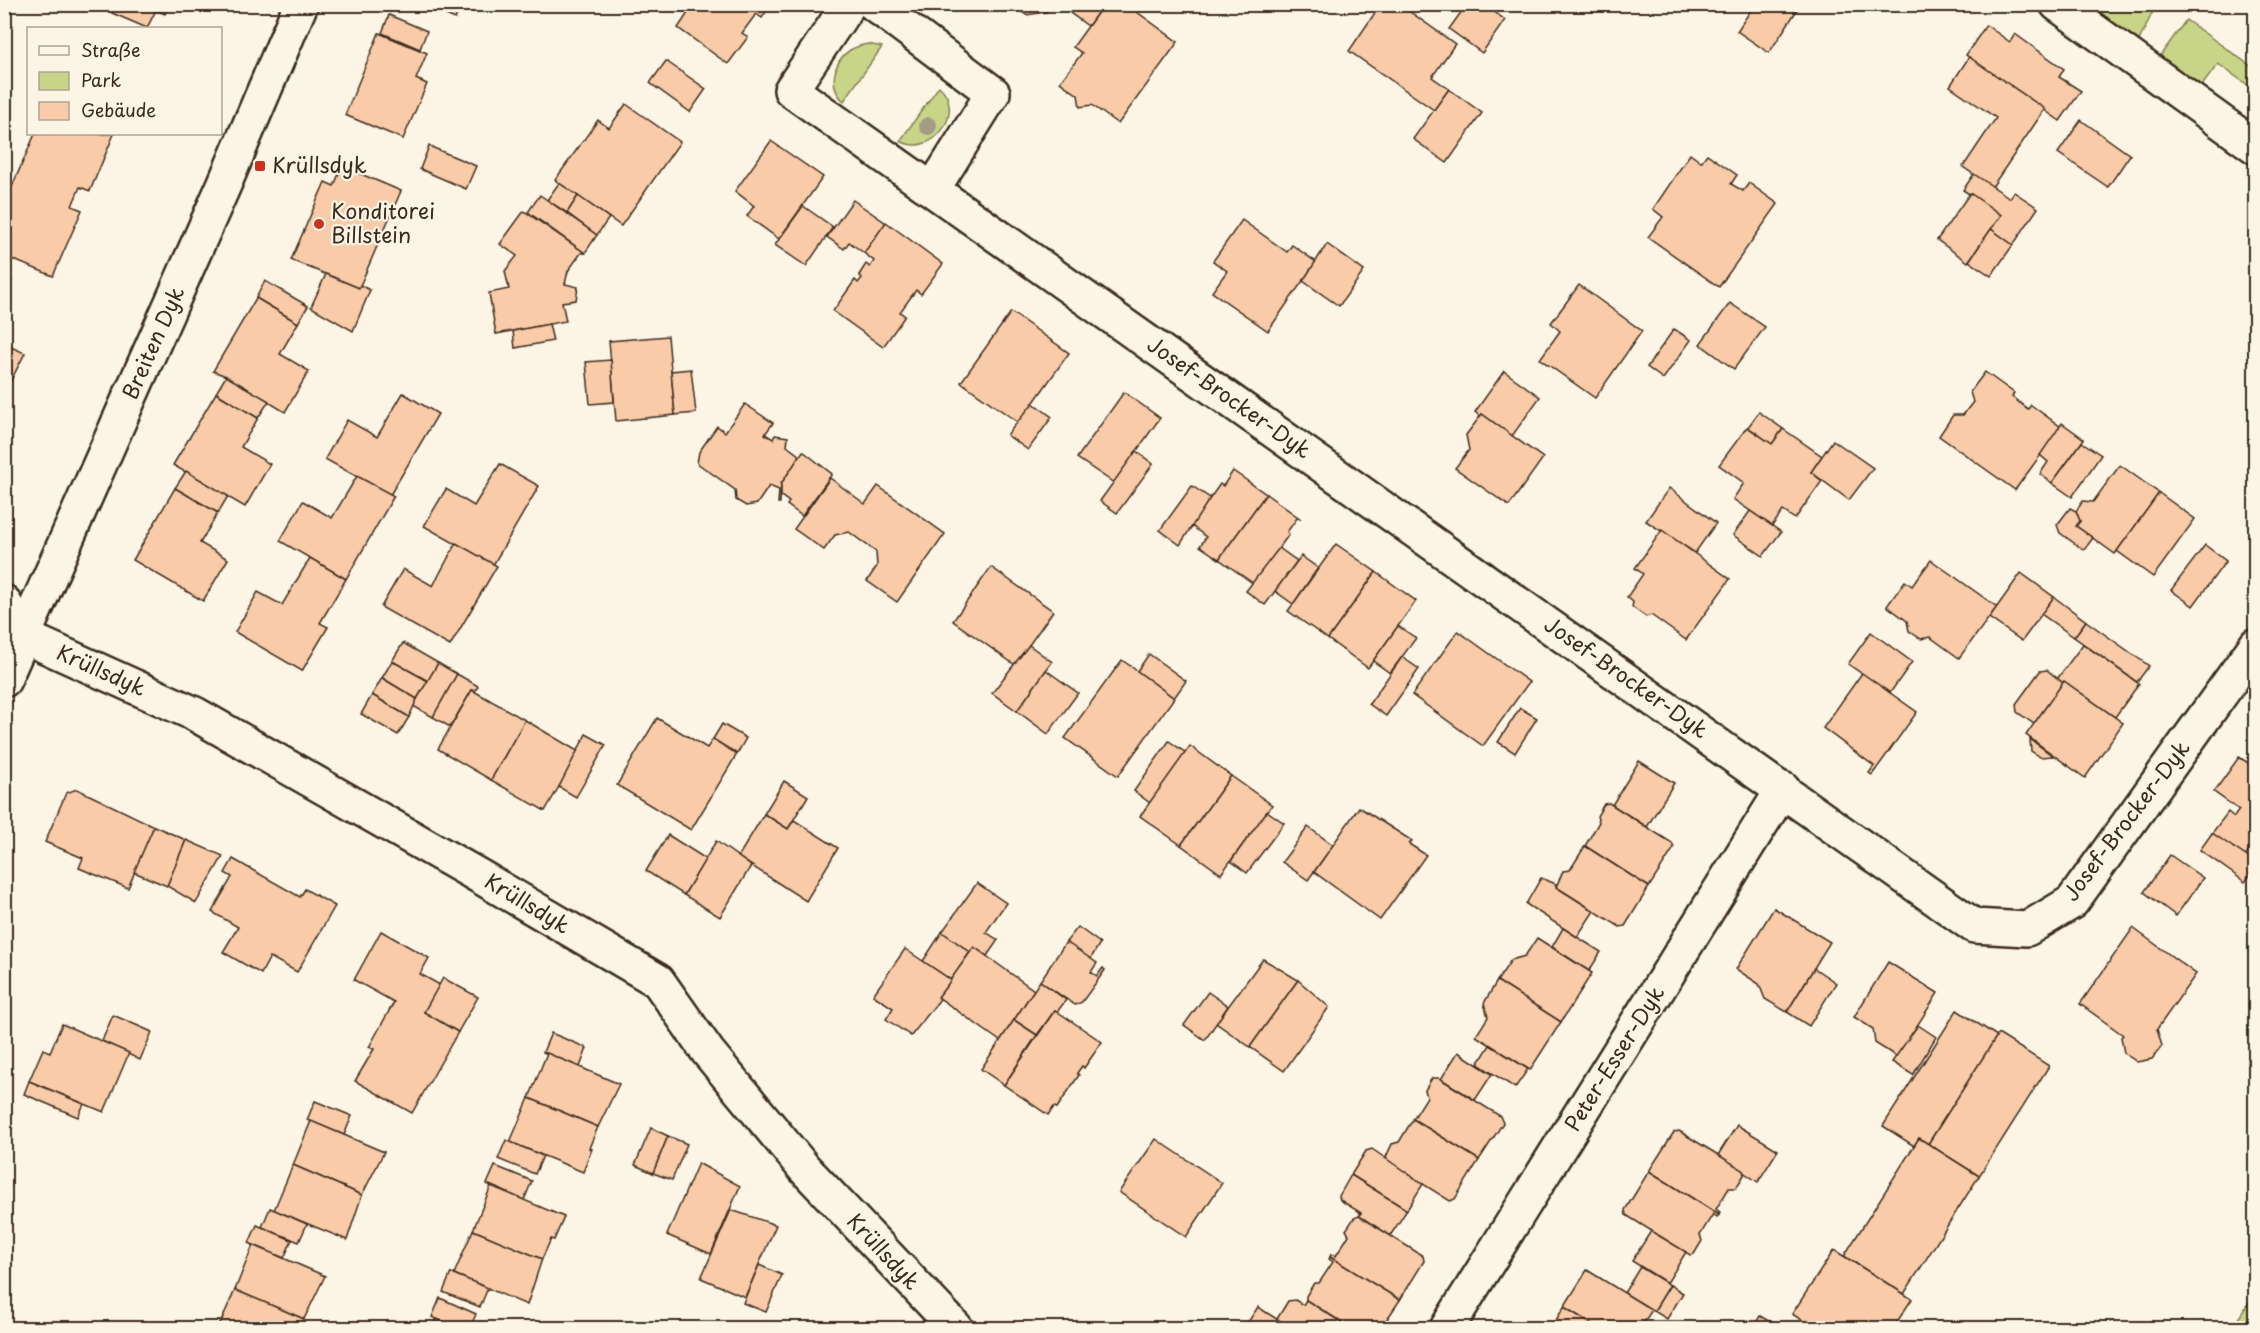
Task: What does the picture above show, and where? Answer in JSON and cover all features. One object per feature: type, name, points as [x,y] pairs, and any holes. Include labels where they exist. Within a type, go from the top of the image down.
[{"type":"street","name":"Breiten Dyk","points":[[4,680],[225,185],[301,4]]},
{"type":"street","name":"Josef-Brocker-Dyk","points":[[849,4],[791,90],[1974,926],[2027,928],[2072,902],[2256,645]]},
{"type":"street","points":[[874,4],[993,93],[933,189]]},
{"type":"street","points":[[2057,4],[2256,147]]},
{"type":"street","points":[[4,602],[23,636]]},
{"type":"street","name":"Krüllsdyk","points":[[23,636],[195,714],[469,870],[657,981],[708,1052],[804,1168],[956,1329]]},
{"type":"street","name":"Peter-Esser-Dyk","points":[[1447,1329],[1783,789]]},
{"type":"green space","points":[[2079,5],[2156,5],[2137,45]]},
{"type":"green space","points":[[2186,20],[2255,69],[2255,90],[2218,64],[2198,91],[2157,60]]},
{"type":"green space","points":[[868,44],[882,47],[844,101],[839,96],[834,82],[836,68],[850,50]]},
{"type":"green space","points":[[939,86],[947,96],[949,108],[948,119],[942,130],[924,144],[912,145],[900,141]]},
{"type":"green space","points":[[2255,1293],[2255,1328],[2232,1328]]},
{"type":"building","points":[[116,4],[169,4],[165,14],[156,10],[148,27],[112,13]]},
{"type":"building","points":[[421,4],[462,4],[455,19]]},
{"type":"building","points":[[688,4],[771,4],[762,18],[756,14],[742,33],[748,37],[728,64],[678,28],[692,7]]},
{"type":"building","points":[[1011,4],[1052,4],[1046,12],[1026,15]]},
{"type":"building","points":[[1077,4],[1104,4],[1088,26],[1070,13]]},
{"type":"building","points":[[1104,4],[1126,4],[1178,42],[1118,124],[1092,105],[1080,107],[1078,95],[1060,82],[1082,53],[1073,47]]},
{"type":"building","points":[[1381,4],[1399,4],[1455,44],[1432,77],[1449,89],[1434,110],[1349,51]]},
{"type":"building","points":[[1467,4],[1484,4],[1505,20],[1482,53],[1449,29]]},
{"type":"building","points":[[1755,4],[1801,4],[1769,53],[1737,31]]},
{"type":"building","points":[[389,15],[427,31],[420,49],[382,33]]},
{"type":"building","points":[[1986,25],[2010,42],[2015,34],[2064,69],[2059,77],[2081,91],[2060,121],[1966,55]]},
{"type":"building","points":[[379,33],[427,53],[416,79],[427,84],[403,139],[345,115]]},
{"type":"building","points":[[1969,57],[2045,109],[1992,187],[1963,167],[1996,118],[1950,86]]},
{"type":"building","points":[[666,61],[706,89],[690,112],[650,83]]},
{"type":"building","points":[[1449,89],[1482,113],[1447,163],[1413,139]]},
{"type":"building","points":[[626,104],[680,142],[621,226],[555,180],[598,120],[609,128]]},
{"type":"building","points":[[2081,120],[2130,155],[2108,187],[2058,153]]},
{"type":"building","points":[[35,135],[114,135],[90,191],[80,187],[72,206],[82,210],[53,276],[4,256],[4,205]]},
{"type":"building","points":[[771,141],[823,177],[779,239],[747,216],[754,206],[735,191]]},
{"type":"building","points":[[429,146],[476,166],[466,189],[420,169]]},
{"type":"building","points":[[1690,154],[1701,162],[1707,154],[1737,175],[1731,184],[1743,191],[1749,183],[1778,204],[1719,287],[1648,237],[1663,217],[1653,209]]},
{"type":"building","points":[[342,166],[401,191],[359,288],[291,260],[325,182],[334,186]]},
{"type":"building","points":[[1974,174],[2010,198],[2014,192],[2038,208],[2013,245],[1991,229],[2001,215],[1963,190]]},
{"type":"building","points":[[559,183],[578,196],[567,213],[547,200]]},
{"type":"building","points":[[1970,193],[2001,215],[1968,262],[1937,240]]},
{"type":"building","points":[[540,195],[597,235],[585,253],[528,212]]},
{"type":"building","points":[[578,196],[609,218],[597,235],[567,213]]},
{"type":"building","points":[[853,200],[886,223],[864,253],[849,242],[844,249],[827,237]]},
{"type":"building","points":[[803,206],[833,227],[806,266],[775,245]]},
{"type":"building","points":[[524,211],[585,253],[581,253],[568,271],[565,284],[578,287],[576,300],[562,302],[566,321],[496,334],[489,293],[509,289],[505,271],[517,256],[500,244]]},
{"type":"building","points":[[1242,220],[1287,252],[1292,245],[1316,262],[1268,331],[1212,292],[1227,271],[1213,261]]},
{"type":"building","points":[[886,222],[943,264],[921,294],[916,290],[900,312],[905,316],[883,347],[833,311],[855,280],[858,283],[862,278],[859,275],[866,264],[870,267],[874,261],[864,253]]},
{"type":"building","points":[[1991,229],[2013,245],[1991,276],[1969,261]]},
{"type":"building","points":[[1327,244],[1364,271],[1339,306],[1303,281]]},
{"type":"building","points":[[326,274],[359,288],[360,285],[370,290],[353,331],[311,307]]},
{"type":"building","points":[[4,278],[12,281],[4,300]]},
{"type":"building","points":[[265,281],[308,306],[298,323],[256,298]]},
{"type":"building","points":[[1579,285],[1642,331],[1595,398],[1540,359],[1560,331],[1551,323]]},
{"type":"building","points":[[256,298],[298,323],[280,354],[309,371],[285,412],[226,376],[213,371]]},
{"type":"building","points":[[1730,303],[1765,327],[1734,369],[1700,344]]},
{"type":"building","points":[[1011,312],[1069,353],[1019,423],[961,382]]},
{"type":"building","points":[[549,324],[553,341],[515,348],[513,331]]},
{"type":"building","points":[[1674,329],[1691,340],[1663,379],[1647,367]]},
{"type":"building","points":[[668,336],[675,415],[616,421],[609,341]]},
{"type":"building","points":[[4,344],[25,353],[4,394]]},
{"type":"building","points":[[611,360],[614,402],[590,404],[586,362]]},
{"type":"building","points":[[691,369],[696,413],[675,415],[671,371]]},
{"type":"building","points":[[1504,371],[1540,397],[1512,436],[1482,414],[1480,416],[1475,412]]},
{"type":"building","points":[[1985,372],[2014,393],[2012,397],[2028,409],[2031,405],[2061,427],[2015,490],[1939,436],[1953,415],[1963,415],[1973,402],[1970,392]]},
{"type":"building","points":[[226,376],[269,401],[258,418],[216,393]]},
{"type":"building","points":[[1124,392],[1160,418],[1114,483],[1077,458]]},
{"type":"building","points":[[216,393],[258,418],[241,447],[270,464],[245,507],[173,465]]},
{"type":"building","points":[[403,393],[438,414],[390,495],[325,459],[347,420],[377,437]]},
{"type":"building","points":[[1033,403],[1052,417],[1028,450],[1007,435]]},
{"type":"building","points":[[745,404],[773,423],[765,434],[773,439],[775,435],[788,437],[787,446],[800,456],[781,484],[780,503],[778,503],[779,490],[769,486],[757,504],[746,506],[736,500],[735,490],[697,463],[699,452],[717,426],[725,432]]},
{"type":"building","points":[[1759,412],[1783,429],[1772,444],[1748,427]]},
{"type":"building","points":[[1482,414],[1543,458],[1509,506],[1455,468],[1469,450],[1466,435]]},
{"type":"building","points":[[2062,423],[2084,439],[2052,483],[2040,474],[2048,462],[2040,455]]},
{"type":"building","points":[[1747,427],[1772,444],[1783,429],[1822,456],[1811,472],[1822,481],[1795,519],[1783,511],[1772,526],[1733,499],[1744,483],[1719,465]]},
{"type":"building","points":[[1833,440],[1873,468],[1849,500],[1811,472]]},
{"type":"building","points":[[2082,442],[2101,455],[2072,497],[2052,483]]},
{"type":"building","points":[[803,451],[832,474],[802,516],[787,505],[789,502],[781,496],[781,484]]},
{"type":"building","points":[[1136,451],[1153,464],[1117,513],[1100,501]]},
{"type":"building","points":[[500,464],[539,486],[493,565],[424,526],[446,489],[474,506]]},
{"type":"building","points":[[2120,465],[2159,493],[2115,554],[2076,526],[2080,521],[2076,511],[2083,501],[2093,502]]},
{"type":"building","points":[[186,471],[228,496],[218,513],[175,488]]},
{"type":"building","points":[[1233,471],[1266,494],[1219,559],[1200,546],[1206,537],[1193,527],[1184,535],[1220,484],[1223,486]]},
{"type":"building","points":[[357,476],[394,496],[346,579],[280,541],[303,501],[332,518]]},
{"type":"building","points":[[830,478],[865,504],[878,486],[945,534],[897,602],[867,581],[877,566],[876,552],[849,532],[835,535],[824,550],[794,529]]},
{"type":"building","points":[[1192,486],[1210,498],[1180,545],[1160,530]]},
{"type":"building","points":[[175,488],[218,513],[200,543],[228,559],[203,601],[133,560]]},
{"type":"building","points":[[1669,488],[1716,523],[1695,553],[1646,521]]},
{"type":"building","points":[[2159,493],[2195,519],[2153,577],[2117,551]]},
{"type":"building","points":[[1266,494],[1301,519],[1297,518],[1287,532],[1289,534],[1254,584],[1219,559]]},
{"type":"building","points":[[2070,508],[2076,511],[2080,521],[2076,526],[2093,538],[2084,550],[2060,533],[2057,525]]},
{"type":"building","points":[[1750,511],[1781,532],[1763,556],[1733,535]]},
{"type":"building","points":[[1662,530],[1730,579],[1686,640],[1651,615],[1646,617],[1632,607],[1633,602],[1627,597],[1643,574],[1635,568]]},
{"type":"building","points":[[456,543],[497,566],[450,646],[381,607],[403,569],[433,586]]},
{"type":"building","points":[[1336,544],[1376,572],[1328,639],[1288,611]]},
{"type":"building","points":[[2205,545],[2226,561],[2193,606],[2171,590]]},
{"type":"building","points":[[1279,548],[1297,561],[1265,605],[1246,591]]},
{"type":"building","points":[[1301,556],[1318,568],[1293,604],[1275,591]]},
{"type":"building","points":[[310,558],[346,579],[320,623],[328,627],[302,671],[235,632],[258,592],[282,605]]},
{"type":"building","points":[[1931,560],[1997,607],[1959,658],[1930,637],[1921,639],[1909,631],[1907,621],[1887,606],[1905,581],[1912,586]]},
{"type":"building","points":[[991,567],[1053,611],[1015,665],[953,621]]},
{"type":"building","points":[[1376,572],[1416,601],[1368,668],[1328,639]]},
{"type":"building","points":[[2021,573],[2054,597],[2022,641],[1989,618]]},
{"type":"building","points":[[2054,597],[2086,621],[2074,637],[2041,614]]},
{"type":"building","points":[[2086,621],[2149,666],[2137,682],[2074,637]]},
{"type":"building","points":[[1398,626],[1416,638],[1390,673],[1373,661]]},
{"type":"building","points":[[1458,631],[1529,682],[1483,746],[1412,695]]},
{"type":"building","points":[[1871,632],[1912,662],[1890,693],[1848,664]]},
{"type":"building","points":[[403,643],[438,663],[428,681],[392,661]]},
{"type":"building","points":[[2083,644],[2139,684],[2115,717],[2064,681],[2063,683],[2057,679]]},
{"type":"building","points":[[1029,645],[1052,662],[1017,711],[992,693]]},
{"type":"building","points":[[1149,654],[1186,681],[1174,698],[1137,671]]},
{"type":"building","points":[[1402,657],[1419,669],[1386,716],[1369,704]]},
{"type":"building","points":[[1122,660],[1174,698],[1118,776],[1065,738]]},
{"type":"building","points":[[392,661],[428,681],[417,699],[382,678]]},
{"type":"building","points":[[438,663],[457,674],[433,717],[413,706]]},
{"type":"building","points":[[1046,670],[1078,693],[1048,734],[1017,711]]},
{"type":"building","points":[[2047,670],[2063,683],[2034,724],[2017,712],[2016,704],[2040,671]]},
{"type":"building","points":[[1862,673],[1917,712],[1872,775],[1869,773],[1874,766],[1823,728]]},
{"type":"building","points":[[457,674],[478,686],[475,691],[472,690],[450,727],[433,717]]},
{"type":"building","points":[[382,678],[417,699],[409,717],[372,695]]},
{"type":"building","points":[[2064,681],[2123,723],[2085,778],[2026,735]]},
{"type":"building","points":[[472,690],[525,720],[491,780],[438,749]]},
{"type":"building","points":[[372,695],[409,717],[398,735],[361,714]]},
{"type":"building","points":[[1520,708],[1537,718],[1515,753],[1498,742]]},
{"type":"building","points":[[657,718],[707,748],[713,739],[737,754],[691,830],[617,785]]},
{"type":"building","points":[[525,720],[579,752],[545,811],[491,780]]},
{"type":"building","points":[[722,724],[746,738],[737,754],[713,739]]},
{"type":"building","points":[[586,734],[606,745],[576,797],[559,787]]},
{"type":"building","points":[[2030,739],[2053,756],[2040,757],[2031,751]]},
{"type":"building","points":[[1169,741],[1186,753],[1150,803],[1134,791]]},
{"type":"building","points":[[1190,746],[1231,776],[1181,845],[1140,816]]},
{"type":"building","points":[[2239,757],[2256,768],[2256,842],[2245,857],[2212,833],[2228,812],[2234,817],[2239,810],[2214,792]]},
{"type":"building","points":[[1639,761],[1674,783],[1647,827],[1612,805]]},
{"type":"building","points":[[1231,776],[1272,805],[1221,874],[1181,845]]},
{"type":"building","points":[[784,781],[808,796],[788,829],[764,814]]},
{"type":"building","points":[[77,789],[154,826],[128,888],[79,868],[83,858],[45,842],[66,793]]},
{"type":"building","points":[[1609,803],[1672,843],[1674,848],[1649,887],[1585,846],[1599,822],[1597,816],[1604,804]]},
{"type":"building","points":[[1359,807],[1412,841],[1409,844],[1426,855],[1380,920],[1314,872]]},
{"type":"building","points":[[1267,811],[1284,823],[1247,873],[1231,861]]},
{"type":"building","points":[[764,814],[788,829],[794,820],[838,848],[806,901],[738,857]]},
{"type":"building","points":[[154,826],[186,840],[167,886],[134,872]]},
{"type":"building","points":[[1308,827],[1333,845],[1308,880],[1282,862]]},
{"type":"building","points":[[2212,833],[2256,863],[2256,867],[2245,882],[2200,850]]},
{"type":"building","points":[[668,835],[706,859],[684,895],[646,871]]},
{"type":"building","points":[[186,840],[223,856],[196,903],[167,886]]},
{"type":"building","points":[[716,841],[751,866],[720,917],[684,895]]},
{"type":"building","points":[[1585,846],[1649,887],[1625,926],[1620,927],[1556,887],[1563,871],[1570,870]]},
{"type":"building","points":[[2170,855],[2203,878],[2176,916],[2144,892]]},
{"type":"building","points":[[233,859],[300,897],[305,889],[335,906],[297,972],[270,957],[261,974],[223,952],[238,927],[212,912],[232,877],[225,873]]},
{"type":"building","points":[[1541,878],[1556,884],[1556,887],[1594,911],[1577,937],[1526,904]]},
{"type":"building","points":[[977,883],[1006,903],[986,932],[998,940],[987,956],[974,947],[970,952],[942,932]]},
{"type":"building","points":[[1774,908],[1830,942],[1787,1012],[1765,999],[1759,984],[1736,969]]},
{"type":"building","points":[[1078,927],[1100,943],[1090,960],[1066,942]]},
{"type":"building","points":[[1563,928],[1601,952],[1589,971],[1552,947]]},
{"type":"building","points":[[2133,928],[2196,974],[2157,1029],[2162,1046],[2152,1059],[2137,1062],[2124,1053],[2121,1037],[2123,1035],[2080,1004]]},
{"type":"building","points":[[381,931],[429,958],[420,974],[440,985],[424,1012],[458,1032],[412,1113],[355,1081],[374,1049],[369,1047],[394,1002],[354,980]]},
{"type":"building","points":[[942,932],[970,952],[951,980],[923,961]]},
{"type":"building","points":[[1537,938],[1592,973],[1561,1022],[1497,981],[1511,960],[1525,956]]},
{"type":"building","points":[[1066,942],[1097,963],[1091,972],[1097,976],[1103,968],[1105,970],[1082,1002],[1075,1005],[1040,981]]},
{"type":"building","points":[[974,947],[1034,990],[1000,1041],[938,997]]},
{"type":"building","points":[[905,949],[951,980],[938,997],[940,999],[911,1036],[886,1019],[893,1008],[873,995]]},
{"type":"building","points":[[1263,959],[1298,980],[1250,1047],[1216,1023]]},
{"type":"building","points":[[1888,962],[1938,993],[1897,1057],[1875,1043],[1873,1029],[1854,1017]]},
{"type":"building","points":[[1814,968],[1836,983],[1809,1026],[1787,1012]]},
{"type":"building","points":[[443,978],[478,997],[458,1032],[424,1012]]},
{"type":"building","points":[[1298,980],[1329,1007],[1284,1071],[1250,1047]]},
{"type":"building","points":[[1040,981],[1066,1000],[1057,1012],[1055,1010],[1037,1035],[1014,1020]]},
{"type":"building","points":[[1497,981],[1561,1022],[1530,1070],[1476,1036],[1488,1017],[1484,1003]]},
{"type":"building","points":[[1208,992],[1228,1006],[1205,1040],[1184,1025]]},
{"type":"building","points":[[1055,1010],[1102,1042],[1084,1068],[1082,1066],[1077,1073],[1079,1075],[1057,1108],[1054,1107],[1048,1115],[1004,1085]]},
{"type":"building","points":[[1957,1010],[1997,1036],[1928,1144],[1919,1138],[1914,1146],[1883,1126]]},
{"type":"building","points":[[113,1015],[152,1032],[140,1060],[102,1041]]},
{"type":"building","points":[[1014,1020],[1037,1035],[1004,1085],[981,1069]]},
{"type":"building","points":[[62,1024],[129,1053],[104,1112],[29,1081],[43,1049],[50,1052]]},
{"type":"building","points":[[1918,1025],[1936,1037],[1913,1075],[1892,1062]]},
{"type":"building","points":[[551,1033],[587,1048],[580,1067],[543,1052]]},
{"type":"building","points":[[1998,1034],[2049,1066],[1979,1176],[1928,1144]]},
{"type":"building","points":[[1490,1045],[1528,1069],[1515,1088],[1478,1064]]},
{"type":"building","points":[[1458,1052],[1492,1074],[1475,1100],[1441,1079]]},
{"type":"building","points":[[547,1053],[619,1084],[598,1127],[529,1098]]},
{"type":"building","points":[[1432,1078],[1439,1078],[1500,1116],[1503,1123],[1479,1160],[1413,1119],[1427,1097],[1425,1090]]},
{"type":"building","points":[[29,1081],[84,1104],[78,1117],[24,1094]]},
{"type":"building","points":[[529,1098],[598,1127],[589,1148],[592,1149],[583,1172],[510,1142]]},
{"type":"building","points":[[315,1101],[352,1116],[344,1135],[307,1120]]},
{"type":"building","points":[[1413,1119],[1479,1160],[1455,1199],[1450,1201],[1388,1162],[1386,1157],[1392,1144],[1399,1142]]},
{"type":"building","points":[[311,1121],[384,1152],[362,1195],[293,1165]]},
{"type":"building","points":[[1737,1125],[1778,1150],[1758,1182],[1718,1155]]},
{"type":"building","points":[[651,1128],[668,1136],[653,1173],[635,1165]]},
{"type":"building","points":[[1679,1131],[1743,1170],[1744,1175],[1736,1188],[1729,1188],[1716,1209],[1720,1212],[1719,1215],[1649,1171],[1674,1132]]},
{"type":"building","points":[[668,1136],[687,1144],[672,1180],[653,1173]]},
{"type":"building","points":[[1919,1138],[1979,1176],[1904,1294],[1844,1256]]},
{"type":"building","points":[[1156,1139],[1222,1183],[1186,1237],[1119,1192]]},
{"type":"building","points":[[506,1140],[543,1156],[535,1174],[498,1159]]},
{"type":"building","points":[[1372,1149],[1423,1184],[1407,1210],[1351,1175],[1366,1151]]},
{"type":"building","points":[[698,1163],[740,1186],[711,1254],[667,1235]]},
{"type":"building","points":[[293,1165],[362,1195],[347,1240],[274,1210]]},
{"type":"building","points":[[495,1166],[532,1181],[524,1200],[487,1184]]},
{"type":"building","points":[[1649,1171],[1719,1215],[1717,1217],[1713,1214],[1700,1235],[1702,1241],[1694,1254],[1690,1255],[1626,1215],[1625,1210]]},
{"type":"building","points":[[1351,1175],[1407,1210],[1390,1236],[1359,1216],[1361,1213],[1340,1200],[1339,1196]]},
{"type":"building","points":[[491,1186],[564,1217],[554,1240],[551,1239],[542,1259],[473,1230]]},
{"type":"building","points":[[270,1208],[307,1224],[299,1242],[262,1227]]},
{"type":"building","points":[[731,1210],[776,1225],[745,1297],[701,1278]]},
{"type":"building","points":[[1359,1216],[1423,1256],[1424,1261],[1400,1300],[1330,1257],[1331,1254],[1336,1256],[1349,1235],[1346,1230],[1354,1218]]},
{"type":"building","points":[[257,1225],[292,1240],[284,1258],[249,1243]]},
{"type":"building","points":[[473,1230],[542,1259],[527,1305],[454,1274]]},
{"type":"building","points":[[1651,1231],[1686,1252],[1667,1283],[1632,1261]]},
{"type":"building","points":[[253,1245],[325,1276],[304,1319],[235,1290]]},
{"type":"building","points":[[1834,1250],[1912,1299],[1893,1328],[1815,1328],[1792,1314]]},
{"type":"building","points":[[1330,1257],[1400,1300],[1381,1328],[1351,1328],[1306,1300],[1314,1283],[1319,1283],[1333,1262],[1329,1259]]},
{"type":"building","points":[[759,1265],[782,1275],[766,1312],[743,1303]]},
{"type":"building","points":[[1640,1267],[1670,1285],[1654,1311],[1624,1293]]},
{"type":"building","points":[[1587,1270],[1652,1310],[1640,1328],[1598,1328],[1564,1307]]},
{"type":"building","points":[[451,1273],[488,1288],[480,1307],[443,1292]]},
{"type":"building","points":[[1670,1285],[1683,1293],[1667,1319],[1654,1311]]},
{"type":"building","points":[[235,1290],[304,1319],[300,1328],[218,1328]]},
{"type":"building","points":[[440,1298],[476,1314],[470,1328],[459,1328],[432,1317]]},
{"type":"building","points":[[1295,1300],[1303,1305],[1306,1300],[1341,1322],[1337,1328],[1291,1328],[1277,1319],[1288,1301]]},
{"type":"building","points":[[1258,1307],[1289,1327],[1244,1328]]},
{"type":"building","points":[[1564,1307],[1598,1328],[1551,1328]]},
{"type":"building","points":[[1760,1316],[1781,1328],[1753,1328]]},
{"type":"building","points":[[436,1319],[459,1328],[432,1328]]},
{"type":"place","name":"Krüllsdyk","points":[[260,166]]},
{"type":"place","name":"Konditorei Billstein","points":[[319,224]]}]
